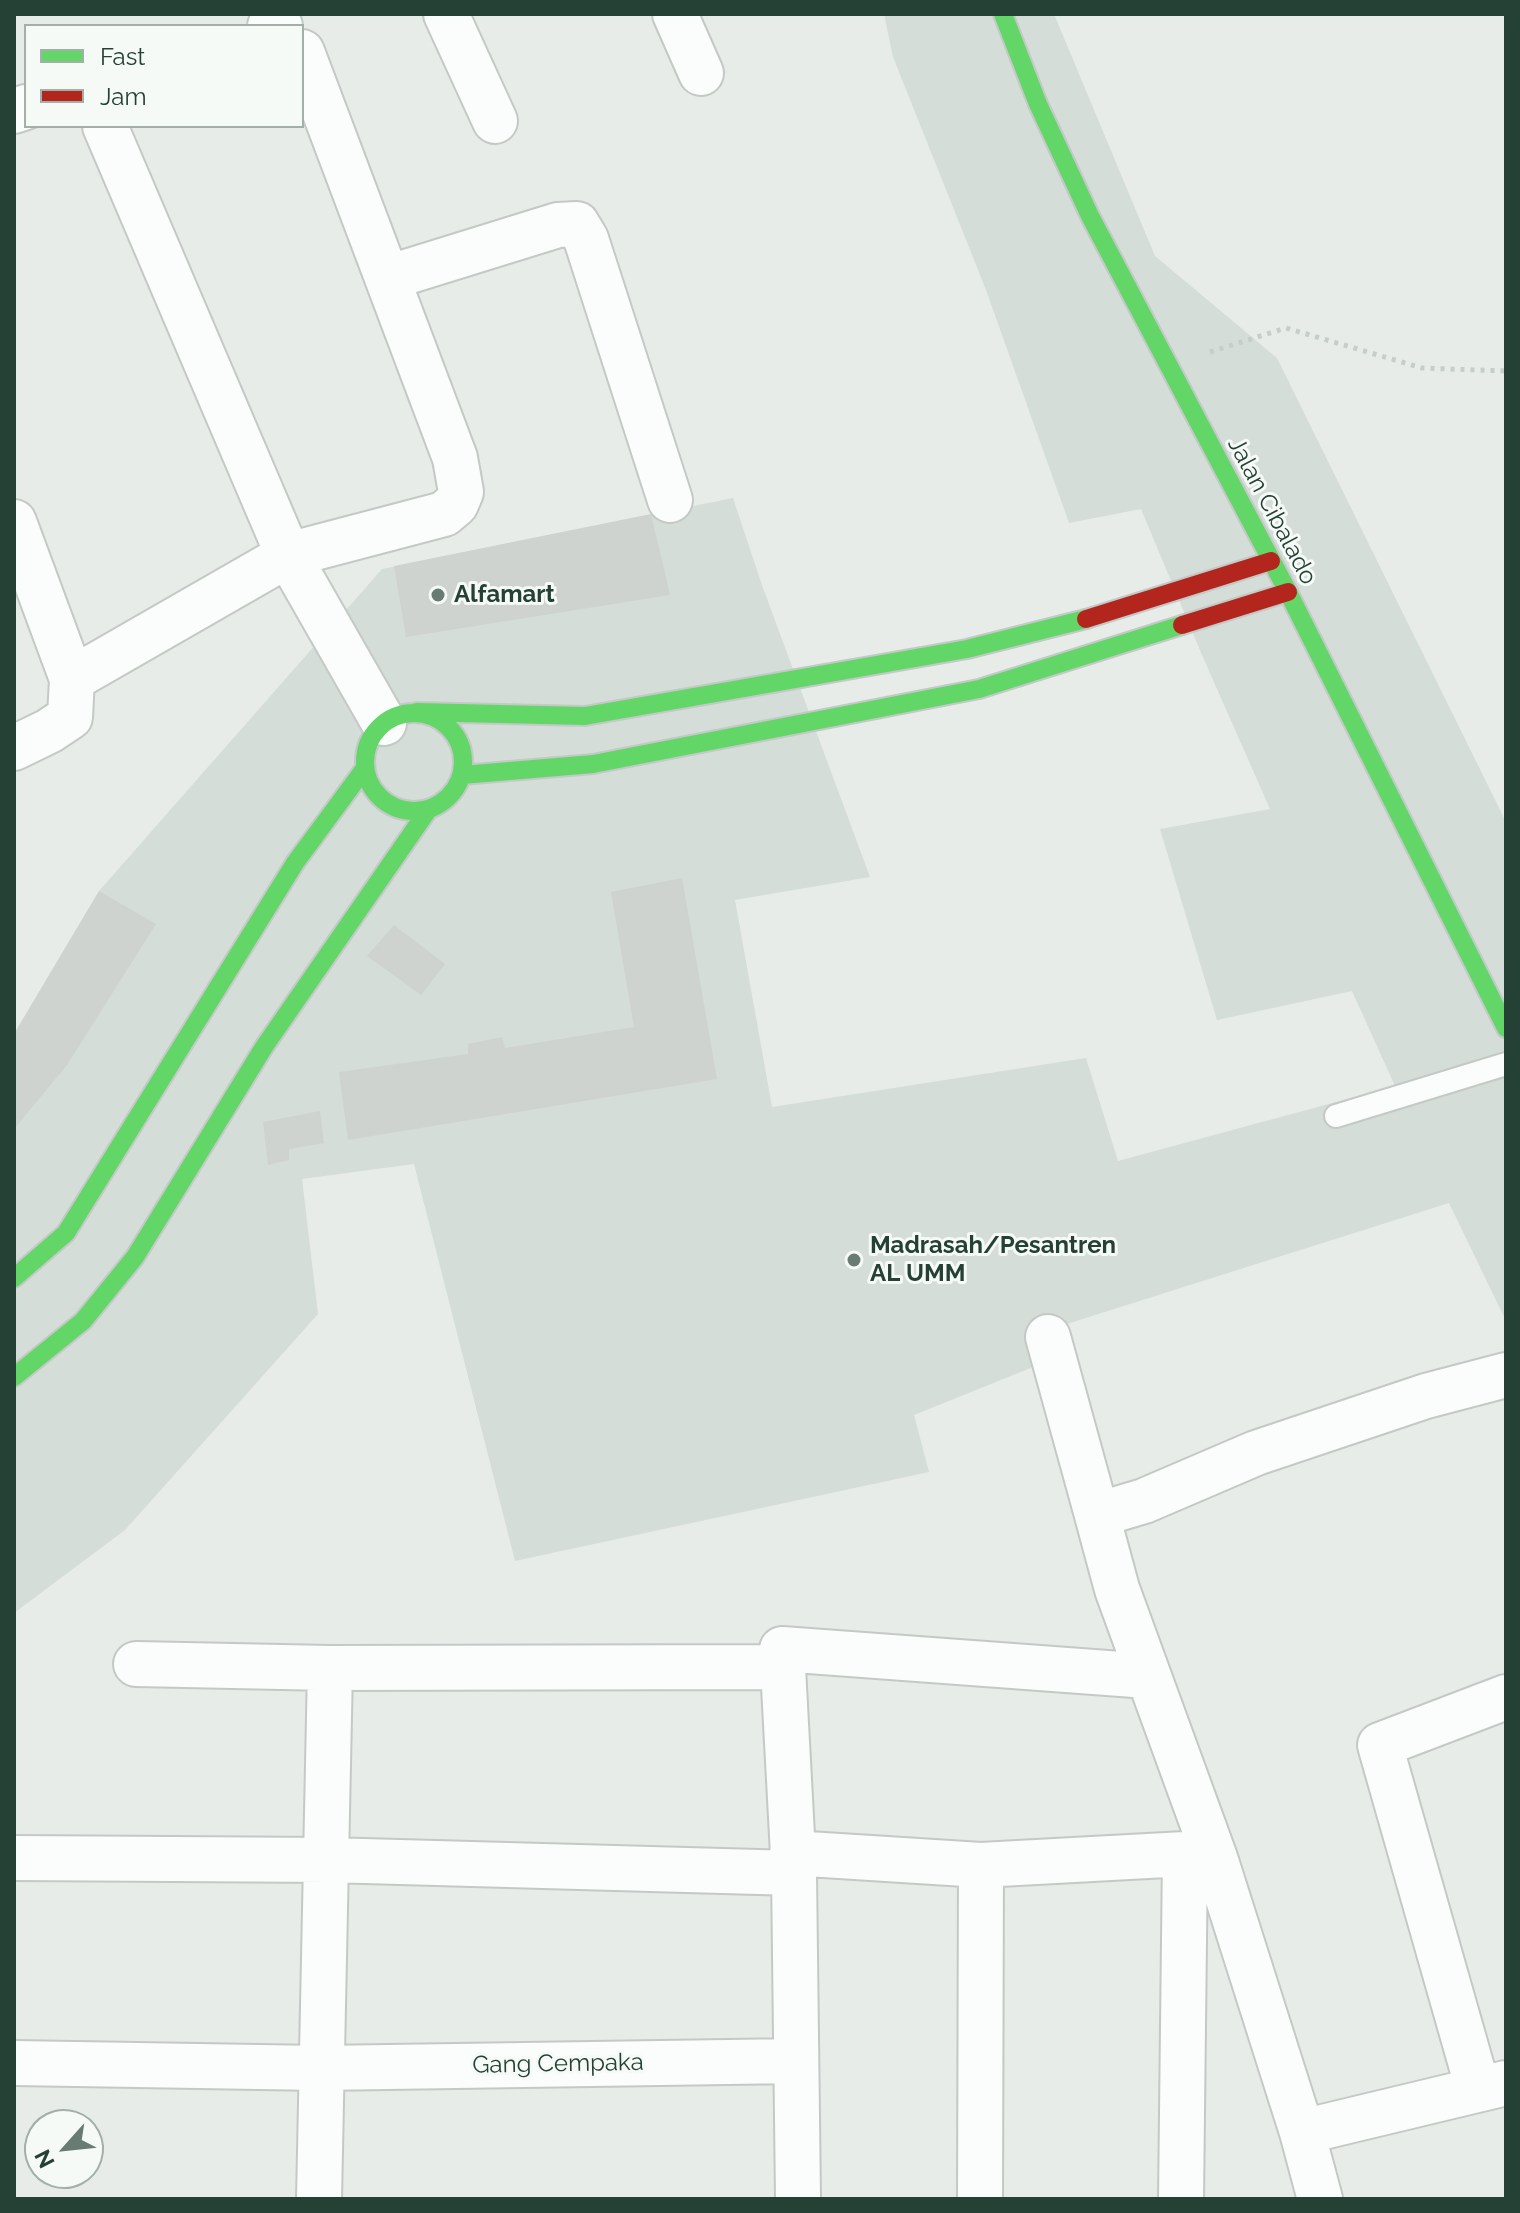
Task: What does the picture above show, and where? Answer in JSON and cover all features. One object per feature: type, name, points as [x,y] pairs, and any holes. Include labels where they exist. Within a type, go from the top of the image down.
[{"type":"street","points":[[446,14],[495,121]]},
{"type":"street","points":[[675,14],[701,73]]},
{"type":"street","name":"Jalan Cibalado","points":[[1003,14],[1038,104],[1084,202],[1167,366],[1288,592],[1506,1028]]},
{"type":"street","points":[[72,679],[288,555],[444,514],[456,504],[461,492],[455,458],[304,57]]},
{"type":"street","points":[[106,128],[288,555],[401,718]]},
{"type":"street","points":[[387,278],[558,225],[577,224],[586,239],[670,500]]},
{"type":"street","points":[[14,522],[72,679],[70,717],[14,748]]},
{"type":"street","points":[[401,718],[585,716],[967,649],[1106,614],[1271,561]]},
{"type":"street","points":[[462,775],[593,764],[979,689],[1288,592]]},
{"type":"street","points":[[434,716],[449,726],[463,758],[462,775],[455,790],[443,802],[428,810],[410,812],[380,798],[370,784],[365,768],[366,751],[372,735],[401,718],[434,716]]},
{"type":"street","points":[[14,1278],[66,1233],[295,863],[365,768]]},
{"type":"street","points":[[14,1377],[83,1321],[135,1257],[264,1047],[428,810]]},
{"type":"street","points":[[1048,1337],[1117,1589],[1148,1676],[1200,1856],[1302,2132],[1320,2199]]},
{"type":"street","points":[[1097,1515],[1144,1501],[1256,1453],[1426,1396],[1506,1375]]},
{"type":"street","points":[[798,2199],[793,1863],[782,1649],[1148,1676]]},
{"type":"street","points":[[136,1664],[330,1668],[782,1667]]},
{"type":"street","points":[[319,2199],[330,1668]]},
{"type":"street","points":[[1302,2132],[1492,2086],[1380,1745],[1506,1697]]},
{"type":"street","points":[[14,1858],[981,1865],[1200,1856]]},
{"type":"street","points":[[1181,2199],[1200,1856]]},
{"type":"street","points":[[980,2199],[981,1865]]},
{"type":"street","name":"Gang Cempaka","points":[[14,2063],[320,2068],[796,2061]]},
{"type":"lane","points":[[1336,1116],[1506,1064]]},
{"type":"path","points":[[1167,366],[1286,328],[1422,368],[1506,371]]},
{"type":"shaded area","points":[[884,14],[1054,14],[1155,256],[1277,358],[1506,822],[1506,1321],[1449,1203],[1032,1335],[1043,1363],[914,1415],[929,1472],[515,1561],[414,1164],[302,1179],[318,1314],[125,1530],[14,1613],[14,1034],[99,891],[382,569],[733,498],[870,877],[735,900],[772,1107],[1086,1058],[1118,1161],[1395,1086],[1352,991],[1217,1020],[1160,829],[1270,809],[1141,509],[1069,523],[986,290],[893,57]]},
{"type":"building","points":[[651,514],[670,595],[406,637],[394,566]]},
{"type":"building","points":[[682,878],[717,1079],[348,1140],[339,1072],[468,1054],[468,1044],[502,1037],[505,1048],[634,1027],[611,892]]},
{"type":"building","points":[[99,891],[156,924],[67,1065],[14,1129],[14,1034]]},
{"type":"building","points":[[394,925],[445,964],[421,995],[367,956]]},
{"type":"building","points":[[320,1111],[324,1143],[289,1149],[289,1160],[268,1165],[263,1122]]},
{"type":"traffic: fast","points":[[1003,14],[1038,104],[1090,216],[1288,592],[1506,1028]]},
{"type":"traffic: fast","points":[[417,712],[585,716],[967,649],[1086,619]]},
{"type":"traffic: fast","points":[[462,775],[593,764],[979,689],[1182,625]]},
{"type":"traffic: fast","points":[[414,713],[433,717],[449,727],[459,743],[463,762],[459,781],[449,797],[433,807],[414,811],[395,807],[379,797],[369,781],[365,762],[369,743],[379,727],[395,717],[414,713]]},
{"type":"traffic: fast","points":[[14,1278],[66,1233],[295,863],[365,768]]},
{"type":"traffic: fast","points":[[14,1377],[83,1321],[135,1257],[264,1047],[428,810]]},
{"type":"traffic: jam","points":[[1086,619],[1271,561]]},
{"type":"traffic: jam","points":[[1182,625],[1288,592]]},
{"type":"place","name":"Alfamart","points":[[438,595]]},
{"type":"place","name":"Madrasah/Pesantren AL UMM","points":[[854,1260]]}]
